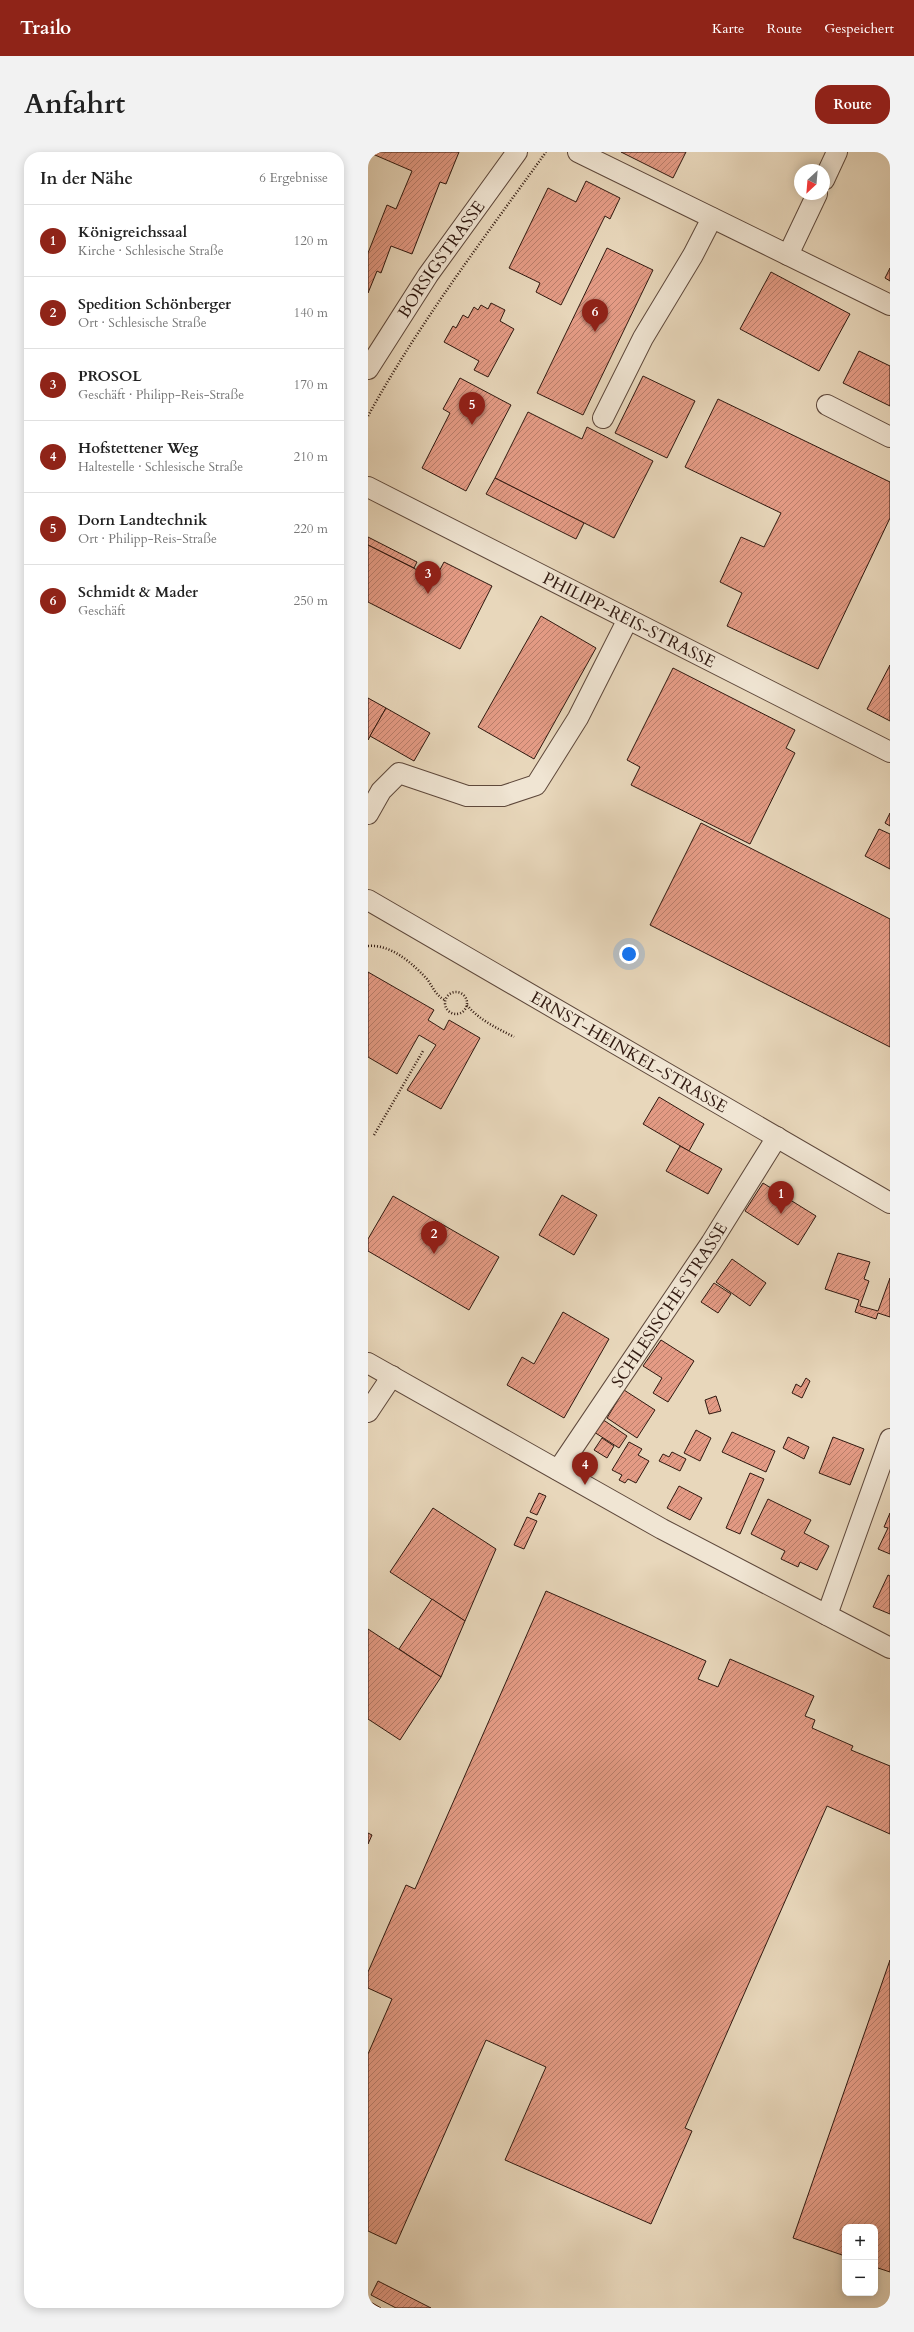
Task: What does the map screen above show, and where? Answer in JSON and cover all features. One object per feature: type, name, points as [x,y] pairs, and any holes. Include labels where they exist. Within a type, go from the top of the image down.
[{"type":"street","name":"BORSIGSTRASSE","points":[[368,368],[428,275],[517,152]]},
{"type":"street","points":[[578,152],[890,305]]},
{"type":"street","points":[[830,167],[837,152]]},
{"type":"street","points":[[788,255],[814,200]]},
{"type":"street","points":[[603,418],[643,338],[693,255],[712,218]]},
{"type":"street","points":[[827,405],[890,437]]},
{"type":"street","name":"PHILIPP-REIS-STRASSE","points":[[368,487],[890,752]]},
{"type":"street","points":[[368,814],[382,791],[399,773],[467,796],[503,796],[536,785],[578,718],[628,619]]},
{"type":"street","name":"ERNST-HEINKEL-STRASSE","points":[[368,900],[890,1203]]},
{"type":"street","name":"SCHLESISCHE STRASSE","points":[[558,1470],[711,1243],[776,1137]]},
{"type":"street","points":[[368,1363],[662,1529],[890,1648]]},
{"type":"street","points":[[368,1412],[392,1376]]},
{"type":"street","points":[[827,1615],[890,1439]]},
{"type":"path","points":[[368,416],[386,382],[446,291],[546,152]]},
{"type":"path","points":[[368,946],[387,948],[399,955],[427,980],[440,997],[445,1000]]},
{"type":"path","points":[[466,1005],[461,1013],[454,1014],[446,1008],[445,1000],[450,994],[458,992],[464,996],[466,1005],[478,1016],[514,1036]]},
{"type":"path","points":[[374,1135],[422,1052]]},
{"type":"building","points":[[368,152],[459,152],[446,184],[440,182],[412,254],[391,246],[381,273],[377,271],[368,293],[368,253],[387,205],[396,209],[412,171]]},
{"type":"building","points":[[621,152],[686,152],[673,178]]},
{"type":"building","points":[[586,181],[620,198],[610,219],[605,216],[561,305],[536,292],[540,283],[509,268],[548,188],[576,202]]},
{"type":"building","points":[[607,248],[653,270],[583,415],[537,393]]},
{"type":"building","points":[[890,268],[890,281],[885,278]]},
{"type":"building","points":[[771,272],[850,314],[819,371],[740,329]]},
{"type":"building","points":[[491,303],[505,310],[500,321],[514,329],[488,377],[474,370],[479,361],[444,342],[453,326],[456,328],[463,315],[468,318],[474,307],[478,310],[481,305],[488,309]]},
{"type":"building","points":[[859,351],[890,366],[890,406],[843,383]]},
{"type":"building","points":[[643,376],[695,401],[667,458],[615,433]]},
{"type":"building","points":[[460,378],[511,405],[466,491],[422,468],[450,413],[443,409]]},
{"type":"building","points":[[718,399],[890,482],[890,518],[818,669],[727,626],[742,593],[720,582],[741,537],[764,547],[781,513],[685,467]]},
{"type":"building","points":[[528,412],[582,439],[587,427],[653,461],[614,538],[495,478]]},
{"type":"building","points":[[495,478],[584,523],[576,539],[486,494]]},
{"type":"building","points":[[368,537],[417,562],[414,568],[368,545]]},
{"type":"building","points":[[368,545],[435,579],[444,562],[492,586],[460,649],[368,602]]},
{"type":"building","points":[[541,616],[596,648],[534,759],[478,727]]},
{"type":"building","points":[[890,665],[890,721],[867,709]]},
{"type":"building","points":[[673,668],[795,730],[786,748],[795,753],[750,844],[631,785],[640,767],[627,760]]},
{"type":"building","points":[[368,698],[386,708],[368,740]]},
{"type":"building","points":[[386,708],[430,733],[414,761],[370,736]]},
{"type":"building","points":[[890,813],[890,826],[885,823]]},
{"type":"building","points":[[701,823],[890,919],[890,1047],[650,925]]},
{"type":"building","points":[[879,829],[890,834],[890,869],[865,856]]},
{"type":"building","points":[[368,972],[434,1010],[428,1020],[444,1030],[449,1020],[480,1038],[441,1109],[407,1090],[436,1045],[419,1035],[397,1074],[368,1057]]},
{"type":"building","points":[[659,1097],[704,1124],[689,1151],[643,1124]]},
{"type":"building","points":[[680,1146],[722,1169],[708,1194],[666,1171]]},
{"type":"building","points":[[763,1183],[816,1216],[798,1245],[745,1211]]},
{"type":"building","points":[[562,1195],[597,1215],[574,1255],[539,1235]]},
{"type":"building","points":[[393,1196],[499,1257],[469,1310],[368,1251],[368,1239]]},
{"type":"building","points":[[838,1253],[870,1262],[864,1279],[869,1281],[860,1306],[878,1311],[890,1278],[890,1317],[878,1313],[876,1319],[855,1312],[859,1300],[825,1289]]},
{"type":"building","points":[[732,1259],[766,1283],[750,1306],[716,1282]]},
{"type":"building","points":[[714,1283],[731,1294],[718,1313],[701,1302]]},
{"type":"building","points":[[563,1312],[609,1339],[564,1418],[507,1385],[522,1357],[534,1364]]},
{"type":"building","points":[[661,1340],[694,1361],[668,1402],[653,1393],[662,1378],[643,1366]]},
{"type":"building","points":[[806,1378],[810,1381],[802,1398],[792,1393],[796,1384],[801,1387]]},
{"type":"building","points":[[624,1390],[655,1410],[637,1438],[607,1418]]},
{"type":"building","points":[[716,1396],[721,1411],[709,1414],[705,1400]]},
{"type":"building","points":[[602,1419],[627,1436],[619,1448],[594,1432]]},
{"type":"building","points":[[696,1430],[711,1438],[700,1461],[684,1453]]},
{"type":"building","points":[[732,1432],[775,1451],[766,1472],[722,1452]]},
{"type":"building","points":[[788,1437],[809,1447],[804,1459],[783,1448]]},
{"type":"building","points":[[833,1437],[864,1449],[850,1485],[819,1473]]},
{"type":"building","points":[[602,1438],[614,1446],[607,1458],[594,1450]]},
{"type":"building","points":[[629,1442],[642,1449],[638,1455],[649,1461],[636,1483],[628,1479],[625,1483],[619,1480],[622,1475],[612,1470]]},
{"type":"building","points":[[672,1452],[686,1459],[680,1471],[659,1461],[663,1454],[669,1457]]},
{"type":"building","points":[[750,1473],[764,1479],[740,1534],[726,1528]]},
{"type":"building","points":[[679,1486],[702,1498],[690,1520],[667,1508]]},
{"type":"building","points":[[539,1493],[546,1496],[537,1515],[530,1512]]},
{"type":"building","points":[[768,1499],[811,1520],[804,1533],[829,1546],[817,1570],[800,1562],[798,1567],[781,1559],[785,1551],[751,1534]]},
{"type":"building","points":[[433,1508],[496,1549],[465,1621],[390,1572]]},
{"type":"building","points":[[890,1513],[890,1554],[878,1549],[888,1528],[884,1527]]},
{"type":"building","points":[[527,1517],[537,1521],[524,1549],[514,1545]]},
{"type":"building","points":[[888,1575],[890,1576],[890,1614],[873,1607]]},
{"type":"building","points":[[546,1591],[706,1661],[698,1679],[718,1687],[730,1659],[814,1696],[805,1716],[815,1720],[812,1728],[853,1746],[851,1750],[890,1766],[890,1834],[827,1806],[685,2128],[692,2131],[651,2224],[505,2160],[546,2067],[486,2040],[396,2244],[368,2231],[368,2054],[392,1999],[368,1988],[368,1972],[406,1885],[415,1889]]},
{"type":"building","points":[[432,1599],[465,1621],[441,1677],[399,1649]]},
{"type":"building","points":[[368,1629],[441,1677],[400,1740],[368,1719]]},
{"type":"building","points":[[368,1833],[372,1835],[368,1844]]},
{"type":"building","points":[[890,1960],[890,2272],[878,2268],[878,2224],[842,2224],[842,2255],[793,2238]]},
{"type":"building","points":[[378,2281],[431,2308],[396,2308],[371,2295]]},
{"type":"building","points":[[369,2301],[381,2308],[368,2308]]},
{"type":"place","name":"Schmidt & Mader","points":[[595,332]]},
{"type":"place","name":"Dorn Landtechnik","points":[[472,425]]},
{"type":"place","name":"PROSOL","points":[[428,594]]},
{"type":"place","name":"Königreichssaal","points":[[781,1214]]},
{"type":"place","name":"Spedition Schönberger","points":[[434,1254]]},
{"type":"place","name":"Hofstettener Weg","points":[[585,1485]]}]
